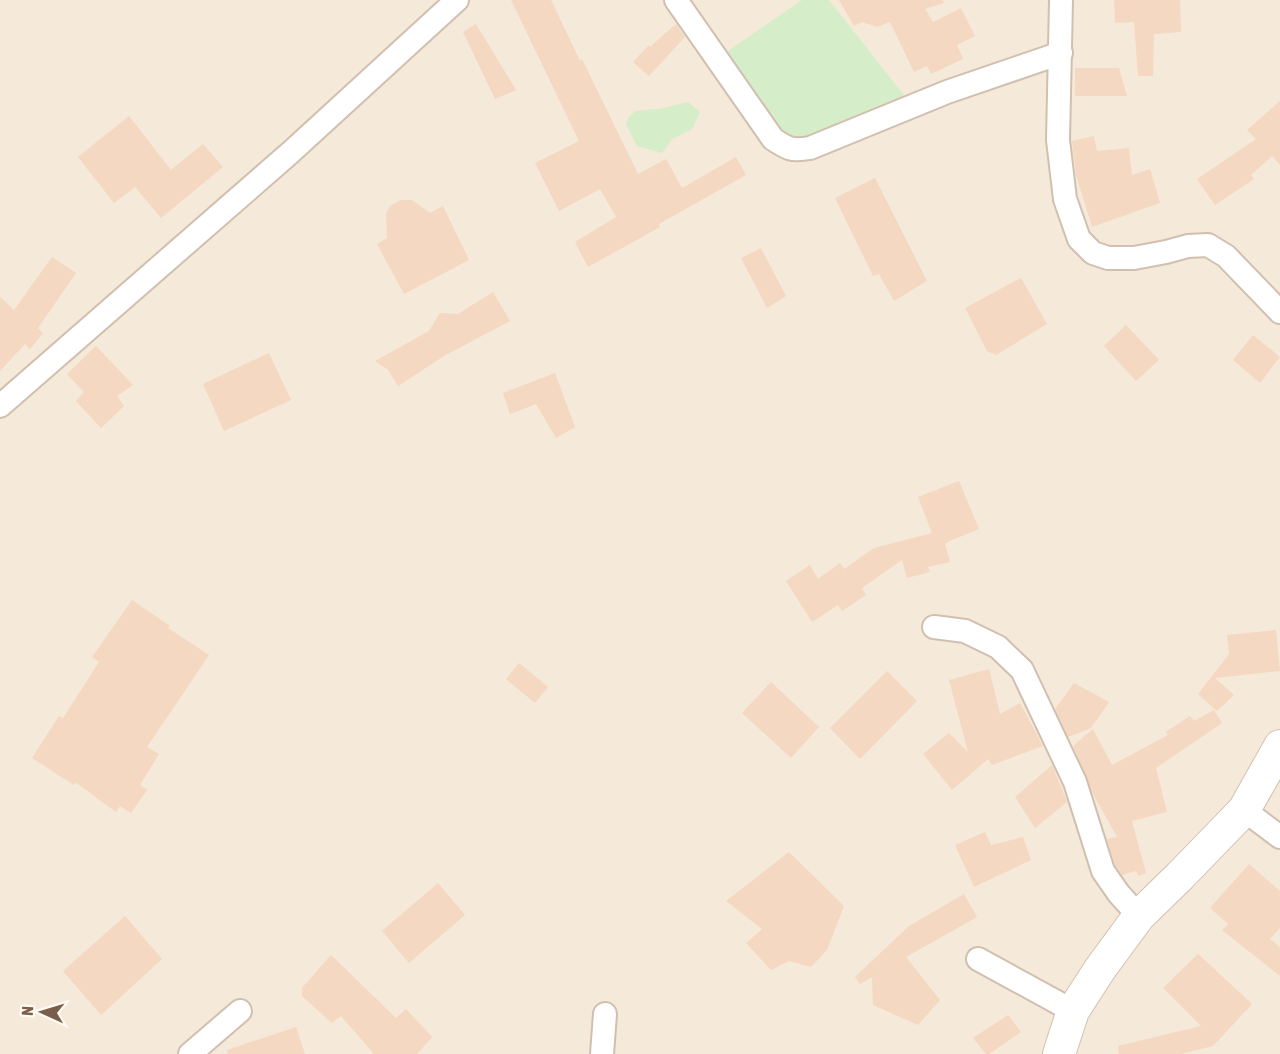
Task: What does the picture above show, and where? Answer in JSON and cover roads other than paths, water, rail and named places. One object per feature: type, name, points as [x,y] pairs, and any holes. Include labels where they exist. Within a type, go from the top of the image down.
[{"type":"street","points":[[0,406],[291,152],[457,0]]},
{"type":"street","points":[[676,0],[773,139],[787,149],[810,148],[947,92],[1061,53]]},
{"type":"street","points":[[1061,0],[1058,140],[1065,199],[1079,239],[1092,253],[1108,258],[1134,258],[1188,246],[1208,245],[1226,256],[1280,312]]},
{"type":"street","points":[[934,627],[965,631],[998,647],[1022,670],[1075,782],[1103,871],[1119,894],[1139,916]]},
{"type":"street","points":[[1059,1054],[1073,1011],[1100,969],[1139,916],[1244,810],[1280,746]]},
{"type":"street","points":[[1244,810],[1280,837]]},
{"type":"street","points":[[978,958],[1073,1011]]},
{"type":"street","points":[[190,1054],[240,1011]]},
{"type":"street","points":[[602,1054],[605,1014]]}]
